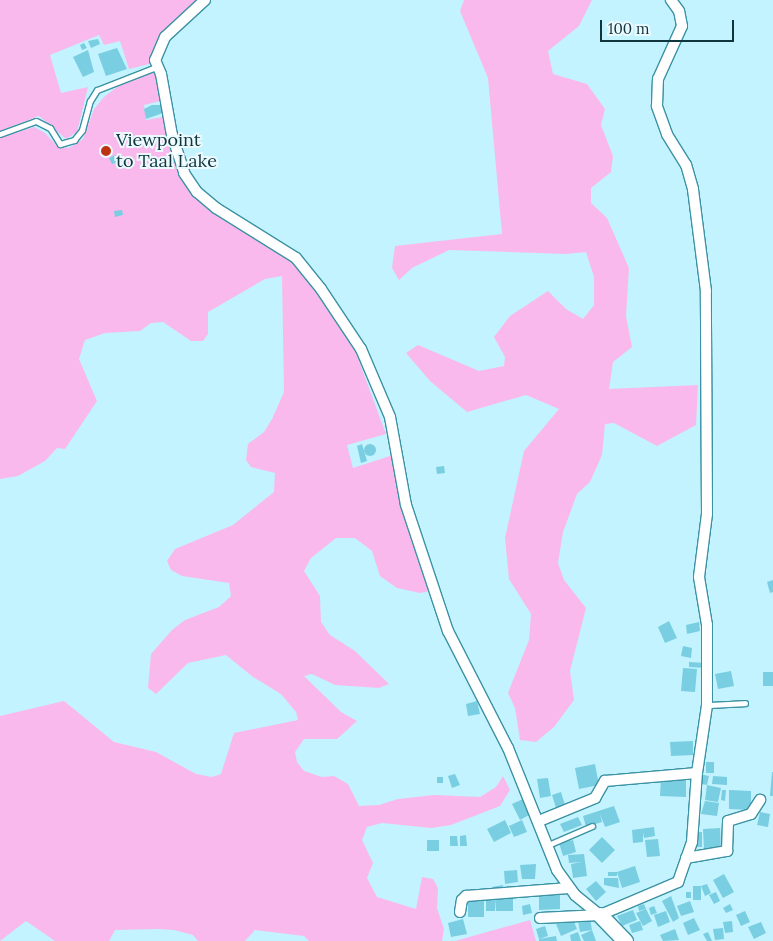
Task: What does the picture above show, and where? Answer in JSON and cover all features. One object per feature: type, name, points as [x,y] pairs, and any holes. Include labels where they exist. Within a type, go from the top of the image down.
[{"type":"street","points":[[205,0],[162,40],[156,57],[156,67],[161,74],[178,155],[192,186],[216,208],[296,258],[321,289],[361,349],[390,417],[406,506],[448,631],[498,727],[540,821],[557,870],[569,888],[600,915],[625,941]]},
{"type":"street","points":[[540,918],[600,915],[678,882],[692,842],[697,773],[707,705],[707,625],[699,577],[707,514],[706,291],[688,173],[667,134],[657,106],[658,79],[682,26],[680,11],[671,0]]},
{"type":"street","points":[[540,821],[595,798],[605,781],[697,773]]},
{"type":"street","points":[[686,858],[727,851],[728,821],[751,814],[760,800]]},
{"type":"street","points":[[460,912],[462,900],[466,896],[569,888]]},
{"type":"lane","points":[[0,134],[36,121],[50,128],[60,144],[74,140],[80,134],[90,102],[97,90],[156,67]]},
{"type":"lane","points":[[707,705],[746,703]]},
{"type":"lane","points":[[548,845],[592,826]]},
{"type":"shaded area","points":[[0,0],[198,0],[160,36],[149,64],[129,69],[120,41],[104,45],[99,35],[50,55],[61,93],[88,87],[77,132],[66,139],[39,116],[0,131]]},
{"type":"shaded area","points":[[464,0],[592,0],[579,26],[548,51],[553,74],[587,84],[605,109],[601,125],[613,156],[611,172],[591,188],[591,203],[607,218],[629,268],[626,316],[632,347],[613,362],[609,389],[698,385],[696,425],[657,446],[614,423],[605,424],[602,455],[590,482],[577,494],[563,532],[558,563],[564,580],[586,608],[570,671],[574,700],[554,727],[536,742],[520,740],[515,708],[508,693],[529,640],[531,614],[509,579],[505,538],[524,451],[559,409],[526,395],[467,412],[430,381],[406,353],[418,345],[479,371],[504,366],[505,357],[494,337],[510,316],[548,291],[566,309],[583,319],[594,305],[594,277],[586,252],[566,254],[449,250],[412,268],[399,280],[392,268],[395,246],[502,234],[488,78],[460,11]]},
{"type":"shaded area","points":[[152,71],[156,75],[160,101],[144,105],[146,120],[163,117],[183,182],[204,205],[296,265],[353,345],[386,434],[347,445],[353,468],[393,455],[402,510],[431,591],[420,593],[397,588],[380,576],[372,551],[355,538],[336,538],[311,558],[304,571],[320,596],[321,622],[330,635],[355,651],[389,684],[379,688],[335,685],[312,674],[304,676],[341,712],[357,721],[337,739],[304,739],[295,752],[297,762],[304,771],[322,777],[334,776],[348,784],[359,806],[379,805],[398,799],[434,795],[480,797],[496,787],[503,776],[510,790],[500,806],[451,825],[431,828],[382,823],[367,827],[362,840],[373,863],[367,878],[377,897],[416,909],[422,877],[433,879],[438,888],[437,908],[444,929],[442,941],[309,941],[304,936],[255,930],[245,941],[198,941],[193,935],[174,930],[158,929],[115,930],[109,941],[55,941],[26,921],[0,941],[0,716],[64,701],[114,742],[156,752],[196,774],[212,777],[221,774],[234,733],[298,720],[296,712],[281,694],[253,677],[226,655],[188,663],[156,694],[148,688],[151,654],[172,630],[185,620],[219,607],[231,596],[229,583],[182,576],[171,570],[167,561],[175,549],[233,525],[274,492],[275,473],[251,467],[246,460],[248,444],[264,432],[284,392],[282,276],[265,279],[208,312],[208,334],[203,341],[191,341],[163,322],[151,323],[140,331],[105,333],[85,340],[79,359],[97,401],[65,449],[57,448],[45,461],[18,476],[0,479],[0,138],[34,127],[45,133],[57,146],[69,148],[83,139],[94,109],[104,97],[126,80]]},
{"type":"shaded area","points":[[530,920],[536,941],[455,941]]},
{"type":"building","points":[[98,39],[100,44],[91,48],[88,41]]},
{"type":"building","points":[[84,43],[87,48],[82,50],[80,45]]},
{"type":"building","points":[[117,48],[127,69],[106,76],[98,54]]},
{"type":"building","points":[[88,50],[94,72],[83,77],[73,57]]},
{"type":"building","points":[[152,105],[162,105],[163,113],[146,119],[144,109]]},
{"type":"building","points":[[115,155],[118,162],[112,164],[109,158]]},
{"type":"building","points":[[122,210],[123,215],[115,217],[114,211]]},
{"type":"building","points":[[362,444],[367,461],[361,463],[357,446]]},
{"type":"building","points":[[368,444],[372,444],[376,450],[372,456],[368,456],[364,452],[364,448]]},
{"type":"building","points":[[444,466],[445,473],[437,474],[436,467]]},
{"type":"building","points":[[773,580],[773,592],[770,593],[767,582]]},
{"type":"building","points":[[669,621],[677,638],[665,643],[658,627]]},
{"type":"building","points":[[699,622],[700,631],[687,634],[686,625]]},
{"type":"building","points":[[683,646],[692,648],[691,658],[681,656]]},
{"type":"building","points":[[689,662],[706,663],[706,668],[689,667]]},
{"type":"building","points":[[683,668],[697,669],[695,692],[681,691]]},
{"type":"building","points":[[731,671],[734,686],[718,689],[715,674]]},
{"type":"building","points":[[763,672],[773,672],[773,686],[763,686]]},
{"type":"building","points":[[477,701],[480,714],[468,716],[466,704]]},
{"type":"building","points":[[693,741],[693,755],[671,756],[670,742]]},
{"type":"building","points":[[706,762],[714,762],[714,773],[706,773]]},
{"type":"building","points":[[595,764],[599,785],[579,789],[575,768]]},
{"type":"building","points":[[772,772],[773,796],[770,796]]},
{"type":"building","points":[[455,774],[460,785],[452,788],[448,776]]},
{"type":"building","points":[[699,774],[709,776],[707,785],[697,783]]},
{"type":"building","points":[[713,776],[727,777],[727,785],[712,784]]},
{"type":"building","points":[[437,777],[443,777],[443,783],[437,783]]},
{"type":"building","points":[[661,777],[686,779],[686,797],[660,796]]},
{"type":"building","points":[[548,778],[551,796],[540,798],[537,779]]},
{"type":"building","points":[[707,785],[721,788],[718,802],[705,800]]},
{"type":"building","points":[[722,790],[726,790],[725,801],[721,800]]},
{"type":"building","points":[[729,790],[751,791],[751,810],[729,809]]},
{"type":"building","points":[[561,792],[566,808],[557,811],[552,795]]},
{"type":"building","points":[[523,799],[531,814],[520,820],[512,804]]},
{"type":"building","points":[[705,801],[719,803],[717,816],[701,814]]},
{"type":"building","points":[[614,806],[620,822],[605,827],[600,814],[602,822],[586,827],[583,816]]},
{"type":"building","points":[[760,812],[770,814],[768,827],[757,825]]},
{"type":"building","points":[[578,817],[582,825],[564,832],[560,824]]},
{"type":"building","points":[[505,820],[511,833],[494,842],[487,829]]},
{"type":"building","points":[[522,820],[527,832],[514,837],[509,826]]},
{"type":"building","points":[[654,827],[655,836],[644,838],[643,832],[643,842],[633,843],[632,830]]},
{"type":"building","points":[[720,828],[721,849],[704,850],[703,829]]},
{"type":"building","points":[[693,832],[702,832],[702,847],[694,847]]},
{"type":"building","points":[[466,835],[467,846],[460,846],[460,836]]},
{"type":"building","points":[[450,836],[457,836],[458,846],[450,846]]},
{"type":"building","points":[[602,837],[615,850],[602,863],[589,850]]},
{"type":"building","points":[[658,839],[660,856],[647,857],[645,840]]},
{"type":"building","points":[[427,840],[439,840],[439,851],[427,851]]},
{"type":"building","points":[[573,840],[576,852],[563,856],[559,843]]},
{"type":"building","points":[[584,854],[587,876],[573,878],[571,864],[582,862],[569,863],[568,855]]},
{"type":"building","points":[[536,864],[535,879],[522,879],[520,865]]},
{"type":"building","points":[[635,866],[640,882],[622,888],[617,872]]},
{"type":"building","points":[[517,870],[518,882],[505,884],[504,871]]},
{"type":"building","points":[[608,872],[617,872],[617,876],[608,876]]},
{"type":"building","points":[[724,874],[734,892],[723,898],[713,880]]},
{"type":"building","points":[[604,878],[618,878],[619,888],[604,885]]},
{"type":"building","points":[[596,881],[606,892],[596,901],[586,889]]},
{"type":"building","points":[[707,884],[711,893],[705,896],[701,886]]},
{"type":"building","points":[[503,885],[504,890],[494,892],[492,887]]},
{"type":"building","points":[[693,886],[701,886],[701,900],[693,900]]},
{"type":"building","points":[[686,892],[691,892],[691,898],[686,898]]},
{"type":"building","points":[[716,892],[720,901],[714,904],[709,895]]},
{"type":"building","points":[[539,893],[560,893],[560,909],[539,910]]},
{"type":"building","points":[[468,896],[484,896],[484,917],[468,917]]},
{"type":"building","points":[[671,896],[679,918],[673,922],[662,901]]},
{"type":"building","points":[[496,897],[513,897],[513,911],[496,911]]},
{"type":"building","points":[[486,898],[496,898],[495,911],[486,911]]},
{"type":"building","points":[[690,901],[694,912],[681,916],[677,906]]},
{"type":"building","points":[[530,904],[532,913],[523,915],[522,906]]},
{"type":"building","points":[[644,904],[646,909],[639,911],[638,906]]},
{"type":"building","points":[[730,904],[733,910],[726,913],[723,908]]},
{"type":"building","points":[[654,906],[657,913],[651,915],[649,908]]},
{"type":"building","points":[[646,909],[652,921],[643,926],[636,913]]},
{"type":"building","points":[[633,910],[637,920],[622,926],[617,916]]},
{"type":"building","points":[[666,911],[670,922],[658,927],[654,915]]},
{"type":"building","points":[[745,911],[750,922],[741,926],[736,915]]},
{"type":"building","points":[[572,917],[577,929],[561,936],[556,924]]},
{"type":"building","points":[[694,918],[700,930],[688,935],[683,923]]},
{"type":"building","points":[[463,919],[467,934],[451,937],[448,923]]},
{"type":"building","points":[[590,919],[592,930],[580,932],[578,921]]},
{"type":"building","points":[[640,921],[643,930],[632,933],[629,925]]},
{"type":"building","points":[[732,921],[733,932],[725,933],[723,922]]},
{"type":"building","points":[[761,922],[766,933],[754,939],[748,927]]},
{"type":"building","points":[[545,926],[548,936],[539,939],[536,929]]},
{"type":"building","points":[[723,928],[724,939],[715,940],[713,929]]},
{"type":"building","points":[[675,929],[679,940],[663,941],[660,935]]},
{"type":"building","points":[[592,930],[596,941],[584,941],[581,935]]},
{"type":"building","points":[[578,932],[581,941],[571,941],[570,935]]},
{"type":"building","points":[[708,932],[712,941],[707,941],[703,934]]},
{"type":"building","points":[[556,936],[557,941],[539,941],[539,939]]},
{"type":"place","name":"Viewpoint to Taal Lake","points":[[106,151]]}]
